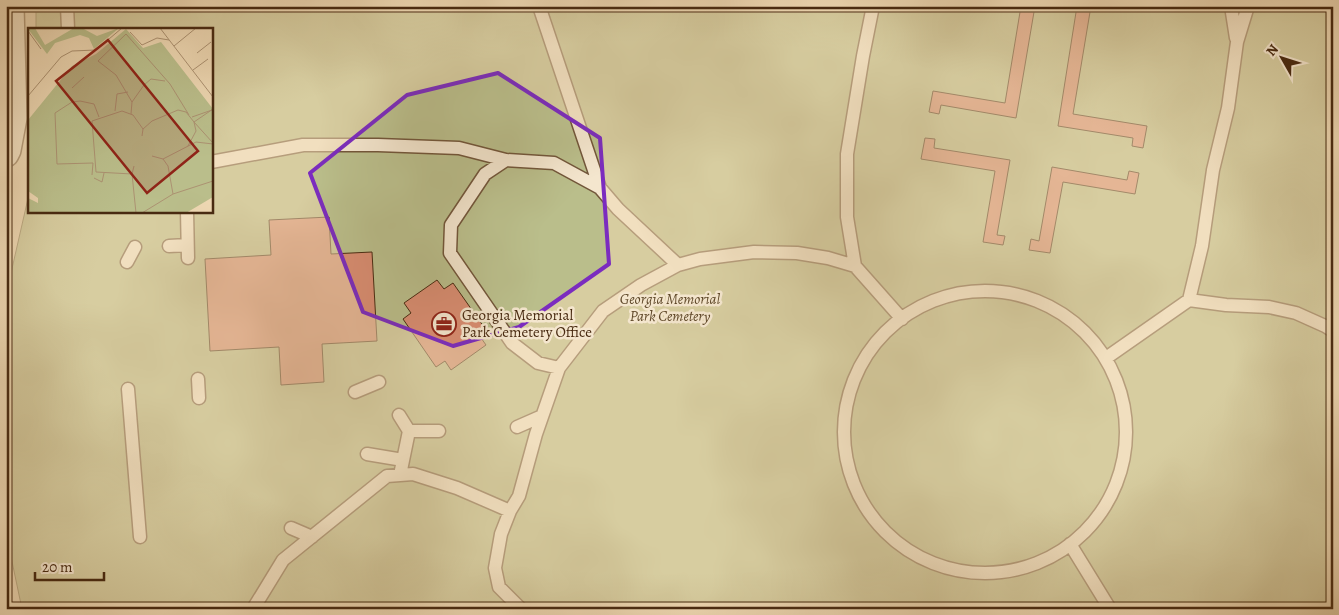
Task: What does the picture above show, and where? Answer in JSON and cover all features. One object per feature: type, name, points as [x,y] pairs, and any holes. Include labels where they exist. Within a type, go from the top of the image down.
[{"type":"street","points":[[6,154],[14,118],[11,6]]},
{"type":"lane","points":[[67,6],[68,28]]},
{"type":"lane","points":[[539,6],[600,188]]},
{"type":"lane","points":[[855,266],[847,217],[847,154],[873,6]]},
{"type":"lane","points":[[1231,6],[1237,42]]},
{"type":"lane","points":[[1106,358],[1189,300],[1202,246],[1213,170],[1228,108],[1237,42],[1248,6]]},
{"type":"lane","points":[[212,162],[303,146],[378,145],[459,148],[506,160],[554,163],[600,188],[618,209],[678,265]]},
{"type":"lane","points":[[506,160],[485,174],[451,225],[450,253],[512,343],[538,363],[559,368]]},
{"type":"lane","points":[[187,212],[188,258]]},
{"type":"lane","points":[[168,246],[188,245]]},
{"type":"lane","points":[[127,262],[135,247]]},
{"type":"lane","points":[[521,609],[499,587],[495,568],[501,534],[510,511],[519,496],[542,416],[559,368],[603,311],[641,285],[678,265],[700,259],[754,252],[798,253],[828,258],[855,266],[902,319]]},
{"type":"lane","points":[[1002,292],[1023,296],[1043,303],[1062,313],[1094,341],[1106,358],[1115,377],[1126,417],[1124,458],[1119,478],[1107,503],[1086,530],[1052,556],[1032,566],[988,573],[966,572],[937,565],[904,548],[887,534],[872,517],[860,498],[846,456],[844,434],[851,390],[859,370],[885,333],[920,307],[960,293],[1002,292]]},
{"type":"lane","points":[[1189,300],[1226,305],[1269,306],[1296,312],[1333,331]]},
{"type":"lane","points":[[198,378],[199,398]]},
{"type":"lane","points":[[356,392],[379,382]]},
{"type":"lane","points":[[128,389],[140,537]]},
{"type":"lane","points":[[399,415],[409,431],[400,475]]},
{"type":"lane","points":[[517,427],[542,416]]},
{"type":"lane","points":[[409,431],[439,431]]},
{"type":"lane","points":[[367,454],[404,460]]},
{"type":"lane","points":[[253,609],[283,560],[387,476],[413,474],[457,488],[510,511]]},
{"type":"lane","points":[[291,528],[312,537]]},
{"type":"lane","points":[[1070,544],[1110,609]]},
{"type":"highlighted area","points":[[498,73],[600,138],[609,264],[519,327],[453,346],[363,312],[310,173],[407,95]]},
{"type":"green space","name":"Georgia Memorial Park Cemetery","points":[[36,6],[1333,6],[1333,609],[22,609],[6,533],[6,295],[28,198],[28,212],[212,212],[212,28],[36,28]]},
{"type":"building","points":[[1021,6],[1035,6],[1016,118],[941,105],[939,114],[929,112],[933,91],[1005,103]]},
{"type":"building","points":[[1077,6],[1091,6],[1073,114],[1147,126],[1143,148],[1132,146],[1133,138],[1058,126]]},
{"type":"building","points":[[925,138],[935,139],[934,148],[1010,160],[997,235],[1005,236],[1003,245],[983,242],[995,171],[921,159]]},
{"type":"building","points":[[1052,167],[1127,180],[1129,171],[1139,173],[1135,194],[1063,182],[1050,253],[1029,250],[1031,239],[1039,241]]},
{"type":"building","points":[[329,217],[331,254],[372,252],[377,341],[322,344],[324,382],[281,385],[279,347],[210,351],[205,259],[271,255],[269,220]]},
{"type":"building","name":"Georgia Memorial Park Cemetery Office","points":[[437,280],[444,289],[453,283],[486,330],[479,335],[486,345],[451,370],[445,361],[436,367],[403,319],[411,313],[404,303]]},
{"type":"place","name":"Georgia Memorial Park Cemetery Office","points":[[444,324]]}]
